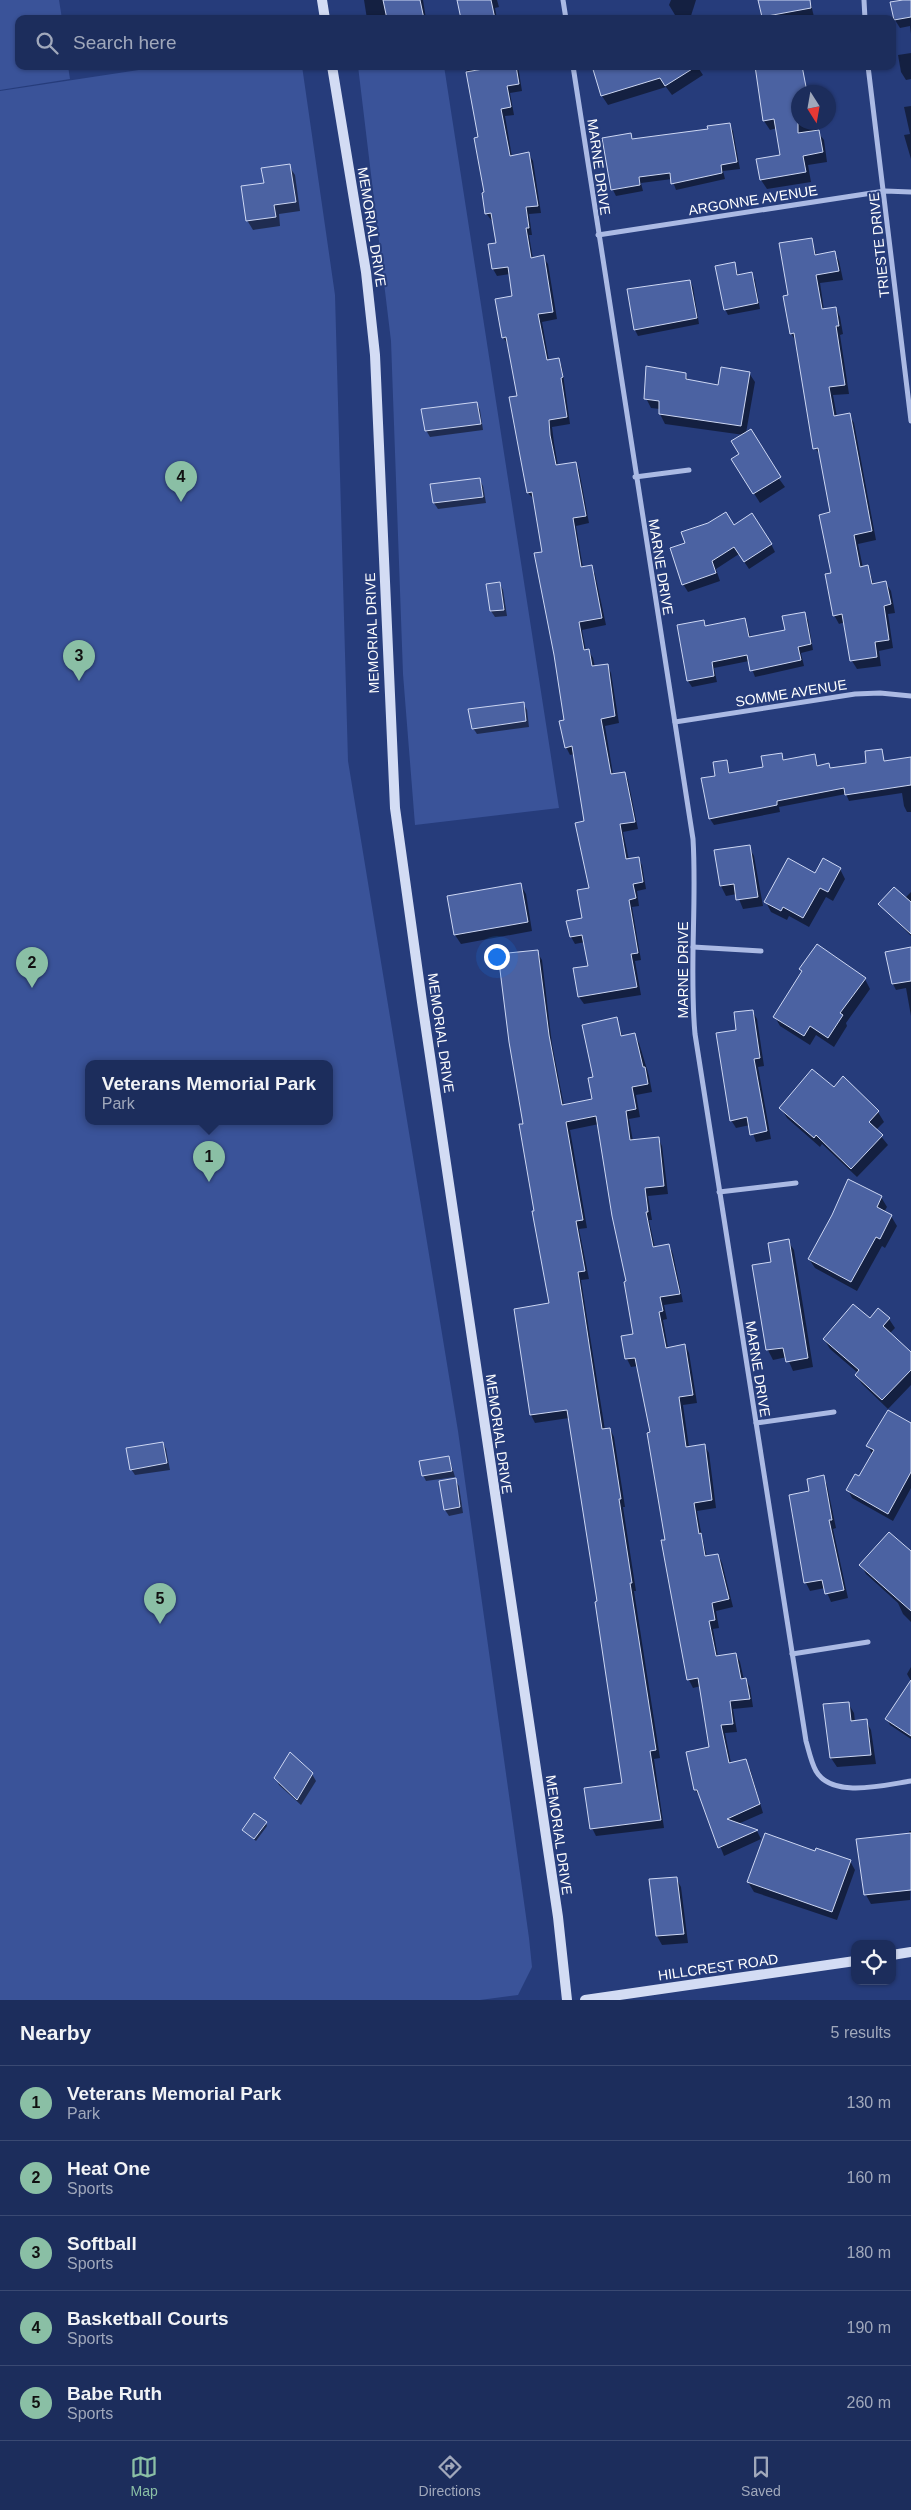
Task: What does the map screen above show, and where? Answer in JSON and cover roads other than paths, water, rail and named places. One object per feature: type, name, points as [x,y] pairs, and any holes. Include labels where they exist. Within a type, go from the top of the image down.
[{"type":"street","points":[[322,0],[324,15]]},
{"type":"street","points":[[563,0],[565,15]]},
{"type":"street","points":[[864,0],[865,15]]},
{"type":"street","name":"MEMORIAL DRIVE","points":[[333,70],[366,272],[375,356],[395,808],[558,1917],[567,2000]]},
{"type":"street","name":"MARNE DRIVE","points":[[574,70],[693,838],[695,876],[692,996],[695,1034],[806,1742],[816,1773],[829,1784],[852,1788],[911,1781]]},
{"type":"street","name":"TRIESTE DRIVE","points":[[868,70],[876,141],[885,191],[902,359],[911,421]]},
{"type":"street","name":"ARGONNE AVENUE","points":[[598,235],[885,191],[911,192]]},
{"type":"street","points":[[636,477],[689,470]]},
{"type":"street","name":"SOMME AVENUE","points":[[676,722],[855,694],[880,693],[911,696]]},
{"type":"street","points":[[693,947],[761,951]]},
{"type":"street","points":[[719,1192],[796,1183]]},
{"type":"street","points":[[756,1423],[834,1412]]},
{"type":"street","points":[[792,1654],[868,1642]]},
{"type":"street","points":[[896,1954],[911,1952]]},
{"type":"street","name":"HILLCREST ROAD","points":[[586,2000],[851,1962]]},
{"type":"place","name":"Basketball Courts","points":[[181,502]]},
{"type":"place","name":"Softball","points":[[79,681]]},
{"type":"place","name":"Heat One","points":[[32,988]]},
{"type":"place","name":"Veterans Memorial Park","points":[[209,1182]]},
{"type":"place","name":"Babe Ruth","points":[[160,1624]]}]
